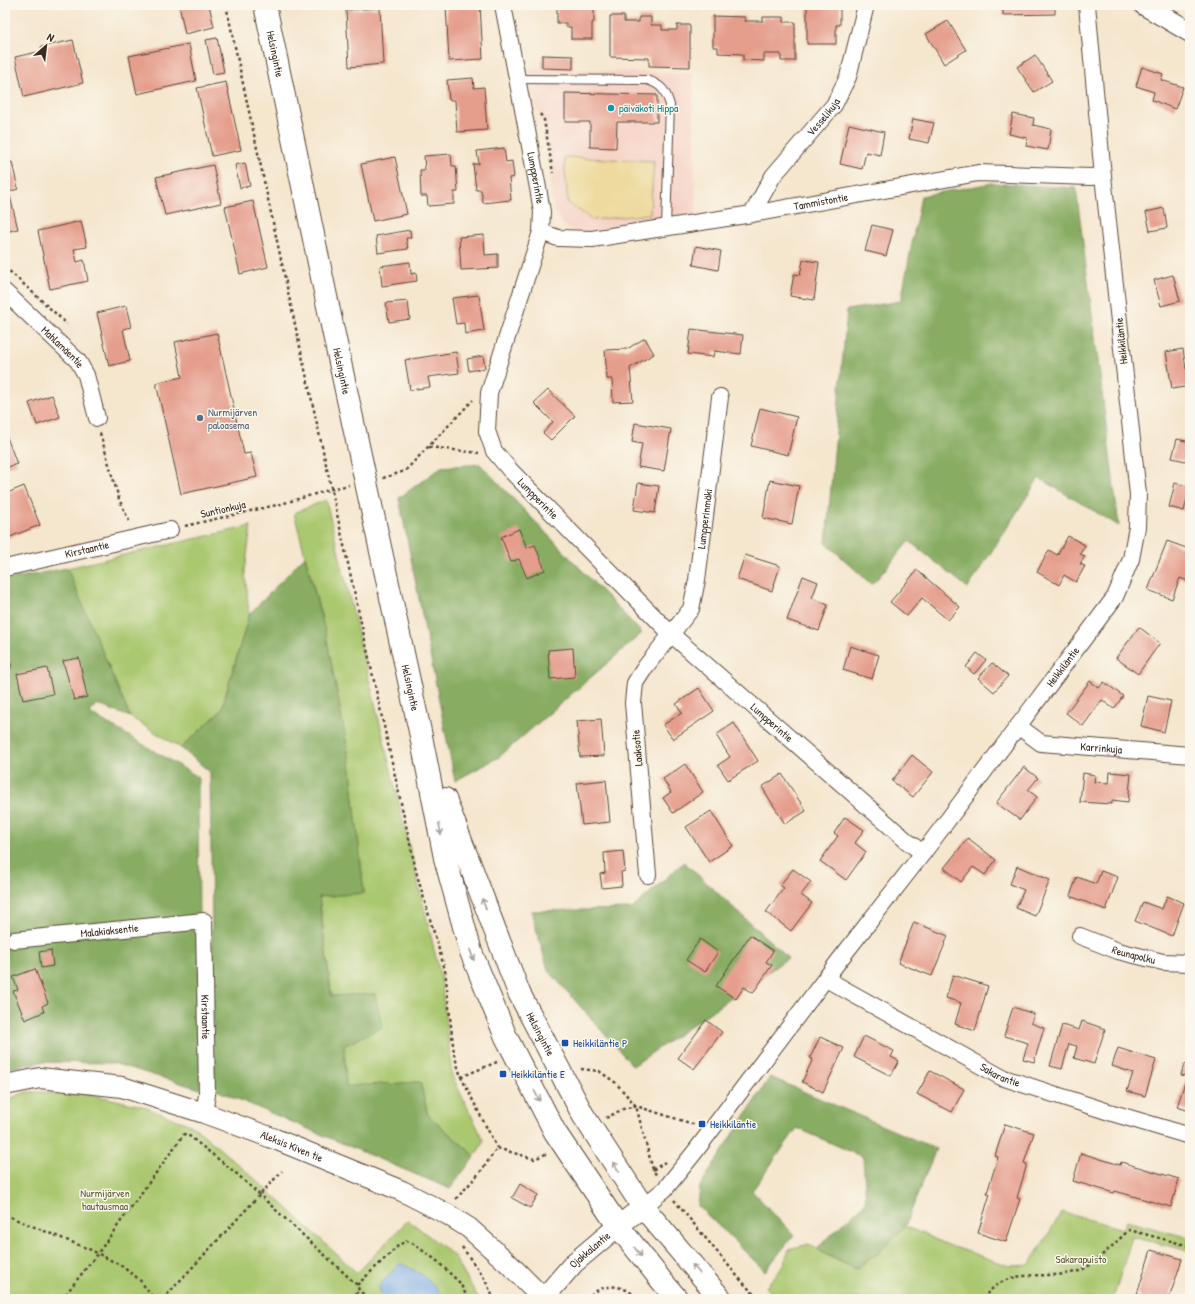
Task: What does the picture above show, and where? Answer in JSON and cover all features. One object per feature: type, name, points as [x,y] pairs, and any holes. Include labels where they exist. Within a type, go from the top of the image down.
[{"type":"main road","name":"Helsingintie","points":[[265,5],[333,330],[421,736],[445,858],[471,952],[506,1037],[555,1132],[618,1226],[660,1280],[677,1299]]},
{"type":"main road","name":"Helsingintie","points":[[421,736],[519,993],[583,1115],[643,1207],[721,1299]]},
{"type":"street","name":"Lumpperintie","points":[[503,5],[518,78],[542,212],[541,232],[489,393],[487,431],[494,451],[510,470],[671,634],[908,842],[923,853]]},
{"type":"street","name":"Vesselikuja","points":[[752,214],[773,176],[834,105],[848,77],[866,5]]},
{"type":"street","name":"Heikkiläntie","points":[[643,1207],[665,1188],[699,1147],[923,853],[1115,597],[1131,559],[1137,527],[1138,494],[1103,176],[1087,5]]},
{"type":"street","points":[[1144,5],[1190,32]]},
{"type":"street","name":"Tammistontie","points":[[541,232],[558,238],[592,239],[752,214],[978,173],[1090,177],[1103,176]]},
{"type":"street","name":"Mahlamäentie","points":[[5,292],[78,361],[86,375],[97,418]]},
{"type":"street","name":"Lumpperinmäki","points":[[671,634],[691,609],[697,580],[720,397]]},
{"type":"street","name":"Kirstaantie","points":[[5,568],[170,530]]},
{"type":"street","name":"Laaksotie","points":[[648,874],[633,703],[635,683],[646,666],[671,634]]},
{"type":"street","name":"Karrinkuja","points":[[1018,726],[1041,743],[1190,755]]},
{"type":"street","name":"Kirstaantie","points":[[204,921],[207,1095],[204,1113]]},
{"type":"street","name":"Malakiaksentie","points":[[14,940],[204,921]]},
{"type":"street","name":"Reunapolku","points":[[1080,936],[1118,951],[1163,962],[1190,963]]},
{"type":"street","name":"Sakarantie","points":[[826,979],[1002,1077],[1190,1136]]},
{"type":"street","name":"Aleksis Kiven tie","points":[[5,1085],[40,1078],[122,1086],[204,1113],[275,1139],[402,1191],[447,1214],[469,1228],[508,1263],[544,1299]]},
{"type":"street","name":"Ojakkalantie","points":[[544,1299],[574,1263],[643,1207]]},
{"type":"lane","points":[[518,78],[647,80],[655,82],[666,92],[670,105],[666,227]]},
{"type":"path","points":[[226,5],[418,875],[445,970],[454,1054],[461,1077],[497,1148]]},
{"type":"path","points":[[537,110],[544,120],[553,174],[551,178]]},
{"type":"path","points":[[5,267],[67,324]]},
{"type":"path","name":"Suntionkuja","points":[[170,530],[281,504],[332,489],[387,477],[405,470],[481,392],[489,393]]},
{"type":"path","points":[[97,418],[103,445],[119,499],[126,517],[138,537]]},
{"type":"path","points":[[428,446],[487,454],[494,451]]},
{"type":"path","points":[[461,1077],[496,1062],[500,1068]]},
{"type":"path","points":[[577,1063],[582,1069],[599,1071],[616,1083],[636,1106],[653,1170],[665,1188],[738,1277],[758,1299]]},
{"type":"path","points":[[604,1119],[623,1109],[636,1106],[701,1126]]},
{"type":"path","points":[[62,1299],[98,1253],[184,1134],[188,1135],[237,1174],[356,1285],[368,1299]]},
{"type":"path","points":[[163,1299],[282,1171]]},
{"type":"path","points":[[5,1216],[98,1253],[120,1265],[139,1279],[154,1299]]},
{"type":"path","points":[[983,1299],[989,1291],[1001,1282],[1015,1276],[1057,1274],[1080,1271],[1088,1266],[1129,1230],[1190,1246]]},
{"type":"path","points":[[356,1285],[399,1245],[406,1241],[412,1243],[436,1260],[460,1283],[468,1299]]},
{"type":"path","points":[[457,1242],[484,1278],[494,1299]]},
{"type":"path","points":[[586,1299],[591,1294],[607,1286],[621,1288],[633,1294],[638,1299]]},
{"type":"path","points":[[352,1299],[360,1290]]},
{"type":"shaded area","points":[[527,68],[693,74],[696,222],[592,239],[564,226],[554,211],[549,181],[553,174],[544,120],[534,104]]},
{"type":"green space","points":[[992,183],[1076,188],[1119,526],[1039,478],[968,588],[909,541],[872,585],[826,543],[847,310],[901,301],[921,196]]},
{"type":"green space","points":[[480,464],[642,633],[499,757],[455,781],[399,498],[441,467]]},
{"type":"green space","points":[[326,500],[441,978],[452,1076],[484,1141],[475,1156],[428,1115],[420,1082],[346,1087],[344,1046],[375,994],[332,996],[319,897],[364,893],[350,762],[326,635],[294,513]]},
{"type":"green space","points":[[251,526],[245,571],[249,615],[221,711],[181,748],[130,717],[67,568]]},
{"type":"green space","points":[[305,556],[326,635],[350,762],[364,893],[319,897],[331,996],[375,994],[382,1027],[344,1046],[346,1086],[420,1082],[428,1115],[475,1156],[450,1189],[214,1089],[210,772],[181,748],[221,711],[249,615]]},
{"type":"green space","points":[[67,568],[130,717],[96,704],[90,713],[198,777],[200,1089],[113,1063],[40,1062],[5,1069],[5,580]]},
{"type":"green space","points":[[684,862],[788,958],[633,1066],[548,970],[531,911],[632,909]]},
{"type":"green space","points":[[770,1077],[936,1149],[905,1226],[879,1253],[855,1269],[816,1249],[866,1202],[863,1157],[797,1128],[752,1191],[794,1235],[765,1271],[698,1206],[700,1186]]},
{"type":"green space","name":"Nurmijärven hautausmaa","points":[[26,1092],[85,1093],[142,1106],[193,1126],[262,1185],[357,1273],[408,1220],[453,1255],[479,1299],[5,1299],[5,1101]]},
{"type":"green space","name":"Sakarapuisto","points":[[1062,1212],[1123,1229],[1126,1221],[1190,1238],[1190,1251],[1132,1237],[1113,1299],[777,1299],[766,1287],[784,1265],[789,1249],[809,1244],[830,1257],[855,1269],[879,1253],[905,1226],[948,1245],[1010,1266],[1029,1265]]},
{"type":"sand","points":[[564,157],[654,161],[650,214],[593,220],[568,203]]},
{"type":"water","points":[[403,1264],[424,1276],[446,1299],[388,1299],[384,1296],[379,1286],[398,1265]]},
{"type":"building","points":[[179,5],[209,5],[214,27],[185,34]]},
{"type":"building","points":[[446,5],[480,5],[483,59],[449,61]]},
{"type":"building","points":[[562,5],[594,5],[592,39],[571,39],[571,27],[566,27],[566,23],[557,23],[557,7],[562,7]]},
{"type":"building","points":[[807,5],[840,5],[840,25],[836,25],[836,44],[807,44]]},
{"type":"building","points":[[1003,5],[1055,5],[1055,14],[1003,15]]},
{"type":"building","points":[[380,8],[383,64],[349,67],[346,10]]},
{"type":"building","points":[[610,16],[624,16],[624,22],[639,22],[639,17],[651,17],[651,25],[662,25],[662,30],[677,30],[677,25],[690,25],[690,67],[649,66],[649,58],[610,57]]},
{"type":"building","points":[[713,16],[745,17],[745,21],[763,21],[763,17],[784,17],[784,22],[795,22],[795,61],[781,61],[781,54],[764,54],[764,61],[743,60],[743,54],[718,53],[718,47],[713,47]]},
{"type":"building","points":[[948,21],[966,50],[944,64],[926,34]]},
{"type":"building","points":[[217,38],[224,72],[213,74],[206,40]]},
{"type":"building","points":[[73,40],[83,83],[24,97],[15,57],[42,51],[41,47]]},
{"type":"building","points":[[189,44],[196,81],[137,94],[129,56]]},
{"type":"building","points":[[542,55],[573,56],[573,69],[542,68]]},
{"type":"building","points":[[1035,55],[1052,81],[1034,92],[1017,67]]},
{"type":"building","points":[[1142,67],[1163,74],[1161,80],[1183,87],[1175,109],[1152,100],[1154,92],[1136,86]]},
{"type":"building","points":[[473,78],[474,88],[484,87],[487,130],[457,132],[455,100],[449,100],[447,80]]},
{"type":"building","points":[[226,82],[241,150],[212,156],[197,88]]},
{"type":"building","name":"päiväkoti Hippa","points":[[565,93],[657,95],[657,122],[617,122],[616,148],[590,147],[590,122],[565,122]]},
{"type":"building","points":[[1013,114],[1034,118],[1033,125],[1051,129],[1048,150],[1026,146],[1027,138],[1009,134]]},
{"type":"building","points":[[913,119],[934,123],[929,143],[909,139]]},
{"type":"building","points":[[849,124],[884,132],[880,155],[866,152],[862,169],[840,164]]},
{"type":"building","points":[[504,148],[506,162],[512,161],[514,177],[509,178],[511,200],[483,203],[481,190],[476,190],[473,164],[479,164],[477,151]]},
{"type":"building","points":[[451,154],[452,166],[456,166],[458,192],[454,192],[454,204],[428,206],[427,196],[421,196],[420,170],[425,170],[424,156]]},
{"type":"building","points":[[395,157],[407,214],[373,221],[361,164]]},
{"type":"building","points":[[12,162],[18,189],[9,192],[18,229],[5,232],[5,164]]},
{"type":"building","points":[[245,163],[250,186],[240,188],[235,165]]},
{"type":"building","points":[[213,165],[221,203],[165,215],[156,177]]},
{"type":"building","points":[[253,201],[268,267],[240,274],[225,207]]},
{"type":"building","points":[[1164,208],[1167,228],[1150,231],[1146,212]]},
{"type":"building","points":[[81,221],[87,247],[74,249],[77,262],[84,260],[88,281],[50,289],[38,231]]},
{"type":"building","points":[[872,225],[893,230],[886,256],[865,251]]},
{"type":"building","points":[[410,230],[411,238],[406,238],[408,249],[378,253],[376,236]]},
{"type":"building","points":[[484,235],[485,255],[498,254],[498,268],[461,270],[459,237]]},
{"type":"building","points":[[696,246],[721,251],[718,270],[693,265]]},
{"type":"building","points":[[803,260],[819,262],[814,300],[790,296],[794,274],[800,275]]},
{"type":"building","points":[[410,262],[411,274],[416,273],[417,281],[382,286],[380,266]]},
{"type":"building","points":[[1173,275],[1180,301],[1161,306],[1154,280]]},
{"type":"building","points":[[479,295],[484,331],[465,334],[464,323],[456,324],[452,298]]},
{"type":"building","points":[[408,301],[410,319],[389,322],[386,303]]},
{"type":"building","points":[[126,306],[131,327],[123,329],[130,361],[109,366],[97,313]]},
{"type":"building","points":[[691,329],[743,335],[741,354],[714,351],[713,357],[688,354]]},
{"type":"building","name":"Nurmijärven paloasema","points":[[217,333],[244,454],[251,453],[257,477],[181,494],[156,383],[182,377],[175,342]]},
{"type":"building","points":[[645,338],[654,354],[630,368],[633,401],[613,402],[612,379],[607,379],[605,350],[627,349]]},
{"type":"building","points":[[1183,349],[1186,369],[1190,368],[1190,386],[1172,389],[1166,352]]},
{"type":"building","points":[[456,352],[459,373],[428,377],[430,387],[410,390],[405,360]]},
{"type":"building","points":[[483,356],[485,368],[469,371],[467,359]]},
{"type":"building","points":[[548,390],[575,416],[551,440],[543,433],[553,422],[534,403]]},
{"type":"building","points":[[52,395],[60,417],[37,425],[29,403]]},
{"type":"building","points":[[760,408],[797,417],[788,455],[751,446]]},
{"type":"building","points":[[635,423],[671,429],[664,471],[638,467],[642,444],[632,442]]},
{"type":"building","points":[[5,432],[17,464],[5,468]]},
{"type":"building","points":[[1177,439],[1190,442],[1190,462],[1172,458]]},
{"type":"building","points":[[770,480],[799,486],[792,524],[763,518]]},
{"type":"building","points":[[638,483],[659,486],[655,513],[634,510]]},
{"type":"building","points":[[1175,483],[1190,487],[1184,511],[1169,507]]},
{"type":"building","points":[[24,486],[40,525],[5,539],[5,510],[9,508],[5,494]]},
{"type":"building","points":[[519,529],[527,548],[535,545],[545,570],[527,578],[519,559],[511,562],[501,537]]},
{"type":"building","points":[[1068,536],[1085,545],[1080,554],[1085,556],[1080,564],[1085,566],[1076,582],[1064,575],[1059,585],[1037,572],[1049,550],[1057,555]]},
{"type":"building","points":[[1167,541],[1189,549],[1187,555],[1190,556],[1190,582],[1180,578],[1172,599],[1148,590]]},
{"type":"building","points":[[745,555],[780,566],[772,591],[737,579]]},
{"type":"building","points":[[917,570],[960,607],[948,620],[922,598],[907,616],[890,602]]},
{"type":"building","points":[[803,576],[818,582],[812,598],[828,605],[819,631],[787,620]]},
{"type":"building","points":[[1139,627],[1160,643],[1138,674],[1116,658]]},
{"type":"building","points":[[850,646],[879,655],[872,679],[843,670]]},
{"type":"building","points":[[573,648],[575,677],[550,679],[548,650]]},
{"type":"building","points":[[977,653],[986,660],[974,674],[966,667]]},
{"type":"building","points":[[79,658],[87,697],[74,700],[63,661]]},
{"type":"building","points":[[992,663],[1008,676],[994,692],[978,678]]},
{"type":"building","points":[[47,668],[53,694],[23,700],[17,674]]},
{"type":"building","points":[[1090,681],[1099,688],[1104,682],[1123,696],[1114,709],[1102,700],[1083,726],[1066,713]]},
{"type":"building","points":[[699,688],[714,711],[673,739],[663,725],[682,713],[676,704]]},
{"type":"building","points":[[1148,696],[1171,701],[1164,732],[1141,726]]},
{"type":"building","points":[[601,719],[604,756],[580,757],[577,721]]},
{"type":"building","points":[[734,723],[758,761],[728,780],[718,765],[730,757],[716,735]]},
{"type":"building","points":[[912,755],[933,772],[913,797],[892,781]]},
{"type":"building","points":[[685,764],[703,792],[673,813],[663,798],[671,792],[663,779]]},
{"type":"building","points":[[1024,767],[1038,778],[1028,790],[1037,797],[1020,820],[996,803]]},
{"type":"building","points":[[1110,772],[1131,774],[1128,802],[1112,800],[1112,804],[1080,802],[1083,773],[1095,775],[1094,782],[1109,783]]},
{"type":"building","points":[[782,774],[806,811],[785,824],[762,787]]},
{"type":"building","points":[[606,780],[610,822],[582,825],[577,783]]},
{"type":"building","points":[[711,811],[733,846],[709,862],[686,827]]},
{"type":"building","points":[[845,817],[864,830],[855,843],[866,852],[846,880],[820,861],[838,836],[834,833]]},
{"type":"building","points":[[968,838],[996,860],[985,875],[973,867],[961,882],[944,868]]},
{"type":"building","points":[[623,851],[625,871],[621,872],[622,886],[602,888],[600,874],[605,873],[604,853]]},
{"type":"building","points":[[1017,866],[1050,880],[1035,916],[1016,908],[1024,890],[1010,884]]},
{"type":"building","points":[[793,869],[811,882],[801,895],[812,903],[791,931],[766,912],[784,888],[780,885]]},
{"type":"building","points":[[1101,871],[1118,877],[1106,910],[1070,896],[1077,877],[1096,884]]},
{"type":"building","points":[[1167,896],[1184,903],[1172,936],[1135,921],[1143,902],[1162,909]]},
{"type":"building","points":[[914,922],[948,936],[932,976],[898,963]]},
{"type":"building","points":[[750,935],[773,951],[766,962],[772,965],[753,993],[744,987],[736,999],[716,986]]},
{"type":"building","points":[[700,939],[718,952],[705,972],[686,960]]},
{"type":"building","points":[[51,950],[53,966],[41,968],[39,952]]},
{"type":"building","points":[[35,969],[48,1003],[42,1006],[44,1012],[25,1020],[13,991],[18,990],[13,977]]},
{"type":"building","points":[[953,975],[988,986],[975,1031],[955,1024],[961,1003],[946,998]]},
{"type":"building","points":[[1013,1007],[1034,1014],[1031,1023],[1044,1028],[1034,1062],[1023,1059],[1028,1043],[1004,1036]]},
{"type":"building","points":[[706,1020],[722,1032],[694,1069],[678,1058]]},
{"type":"building","points":[[1082,1021],[1105,1029],[1094,1064],[1074,1058],[1077,1046],[1069,1044],[1062,1069],[1050,1066],[1062,1025],[1079,1030]]},
{"type":"building","points":[[864,1036],[894,1051],[891,1057],[899,1061],[891,1076],[854,1057]]},
{"type":"building","points":[[820,1037],[844,1048],[823,1092],[802,1082],[813,1059],[810,1058]]},
{"type":"building","points":[[1118,1048],[1156,1060],[1145,1096],[1127,1091],[1133,1073],[1112,1066]]},
{"type":"building","points":[[1184,1064],[1190,1066],[1190,1111],[1177,1107],[1187,1076],[1181,1075]]},
{"type":"building","points":[[930,1071],[964,1089],[952,1112],[917,1094]]},
{"type":"building","points":[[1005,1124],[1034,1133],[1024,1163],[1027,1164],[1017,1198],[1020,1199],[1006,1242],[978,1233],[990,1194],[987,1193],[998,1157],[995,1156]]},
{"type":"building","points":[[1081,1153],[1120,1165],[1121,1162],[1179,1179],[1171,1207],[1073,1181]]},
{"type":"building","points":[[520,1184],[538,1195],[530,1208],[512,1198]]},
{"type":"building","points":[[1151,1250],[1182,1259],[1169,1299],[1139,1299],[1140,1295],[1137,1294]]},
{"type":"place","name":"päiväkoti Hippa","points":[[611,108]]},
{"type":"place","name":"Nurmijärven paloasema","points":[[200,418]]},
{"type":"place","name":"Heikkiläntie P","points":[[565,1043]]},
{"type":"place","name":"Heikkiläntie E","points":[[503,1074]]},
{"type":"place","name":"Heikkiläntie","points":[[702,1124]]}]
